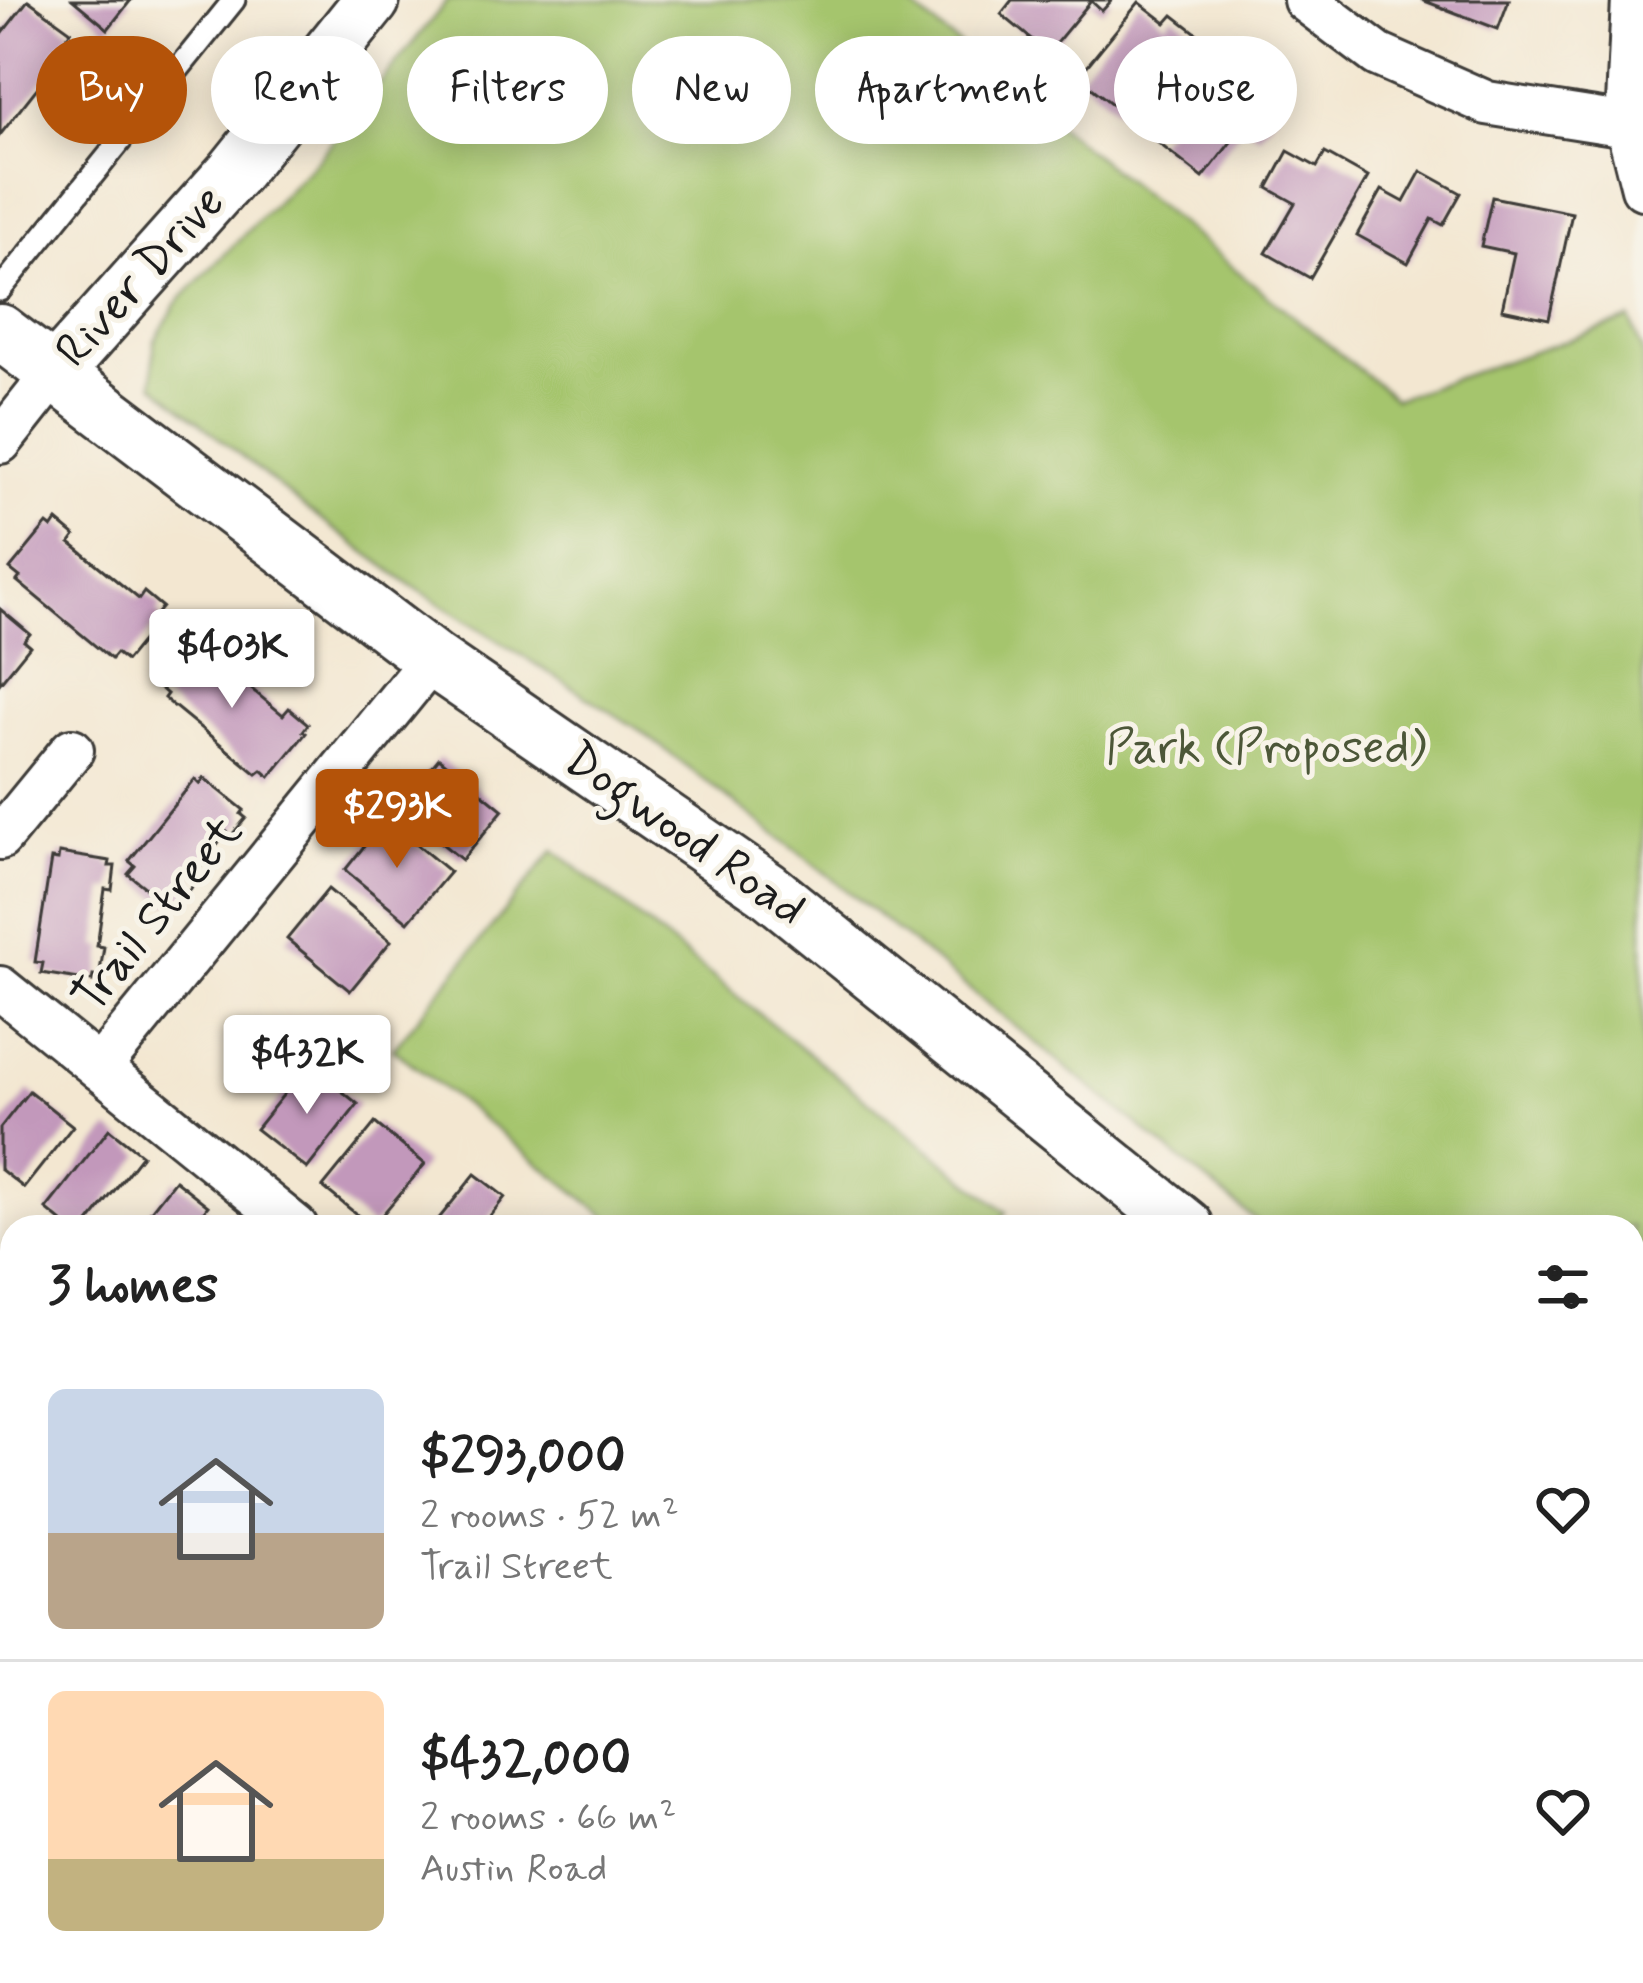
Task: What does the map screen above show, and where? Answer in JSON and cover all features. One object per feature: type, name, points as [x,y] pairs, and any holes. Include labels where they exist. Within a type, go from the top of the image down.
[{"type":"street","name":"River Drive","points":[[0,442],[53,375],[232,173],[372,0]]},
{"type":"street","points":[[1305,0],[1378,55],[1487,103],[1627,125]]},
{"type":"street","points":[[1633,0],[1627,125],[1643,188]]},
{"type":"street","name":"Dogwood Road","points":[[0,332],[431,659],[767,890],[1171,1215]]},
{"type":"street","name":"Trail Street","points":[[99,1068],[431,659]]},
{"type":"street","points":[[0,838],[72,750]]},
{"type":"street","points":[[0,988],[271,1215]]},
{"type":"lane","points":[[0,290],[234,0]]},
{"type":"green space","name":"Park (Proposed)","points":[[448,0],[904,0],[948,36],[815,36],[815,144],[1081,144],[1395,399],[1630,319],[1643,354],[1643,1215],[1249,1215],[823,871],[638,729],[414,587],[306,509],[153,384],[154,342],[177,303],[330,144],[383,144],[383,80],[407,50],[407,144],[608,144],[608,36],[419,36]]},
{"type":"green space","points":[[554,850],[1007,1212],[605,1215],[393,1049]]},
{"type":"building","points":[[28,0],[71,31],[67,36],[36,36],[36,89],[0,135],[0,36]]},
{"type":"building","points":[[73,0],[131,0],[108,29]]},
{"type":"building","points":[[1012,0],[1112,0],[1102,11],[1091,1],[1062,36],[1028,36],[1001,14]]},
{"type":"building","points":[[1422,0],[1509,0],[1498,29]]},
{"type":"building","points":[[1139,2],[1166,23],[1173,15],[1200,36],[1114,36],[1114,106],[1090,87],[1090,62]]},
{"type":"building","points":[[1160,144],[1229,144],[1203,178]]},
{"type":"building","points":[[1288,151],[1317,167],[1325,153],[1368,177],[1310,278],[1266,253],[1295,203],[1268,188]]},
{"type":"building","points":[[1421,171],[1461,193],[1443,225],[1432,219],[1408,263],[1357,235],[1382,190],[1404,202]]},
{"type":"building","points":[[1492,197],[1572,213],[1549,319],[1502,309],[1514,253],[1481,246]]},
{"type":"building","points":[[57,521],[75,536],[70,543],[139,599],[144,592],[162,607],[157,613],[162,617],[126,661],[116,653],[111,659],[17,581],[20,577],[10,569],[47,524],[52,528]]},
{"type":"building","points":[[0,609],[30,634],[24,641],[30,646],[0,683]]},
{"type":"building","points":[[202,639],[219,653],[215,659],[283,715],[289,708],[308,724],[306,733],[270,777],[262,770],[257,774],[164,698],[167,694],[158,686],[194,642],[198,645]]},
{"type":"building","points":[[439,758],[503,810],[462,860],[398,808]]},
{"type":"building","points":[[204,778],[244,810],[241,814],[246,818],[231,836],[227,832],[191,877],[196,882],[177,905],[173,901],[169,906],[128,874],[135,866],[129,861],[195,779],[200,784]]},
{"type":"building","points":[[386,819],[450,872],[408,922],[345,870]]},
{"type":"building","points":[[59,853],[110,861],[109,866],[115,866],[112,890],[105,889],[97,946],[104,947],[99,977],[93,976],[92,981],[41,973],[43,963],[35,962],[51,859],[58,860]]},
{"type":"building","points":[[328,889],[391,941],[350,991],[287,939]]},
{"type":"building","points":[[308,1064],[358,1104],[307,1169],[256,1129]]},
{"type":"building","points":[[29,1091],[73,1126],[24,1188],[0,1169],[0,1128]]},
{"type":"building","points":[[375,1123],[425,1164],[382,1215],[357,1215],[323,1187]]},
{"type":"building","points":[[109,1129],[142,1155],[95,1215],[53,1215],[46,1209]]},
{"type":"building","points":[[475,1174],[505,1197],[491,1215],[442,1215]]},
{"type":"building","points":[[175,1180],[208,1206],[201,1215],[147,1215]]}]
